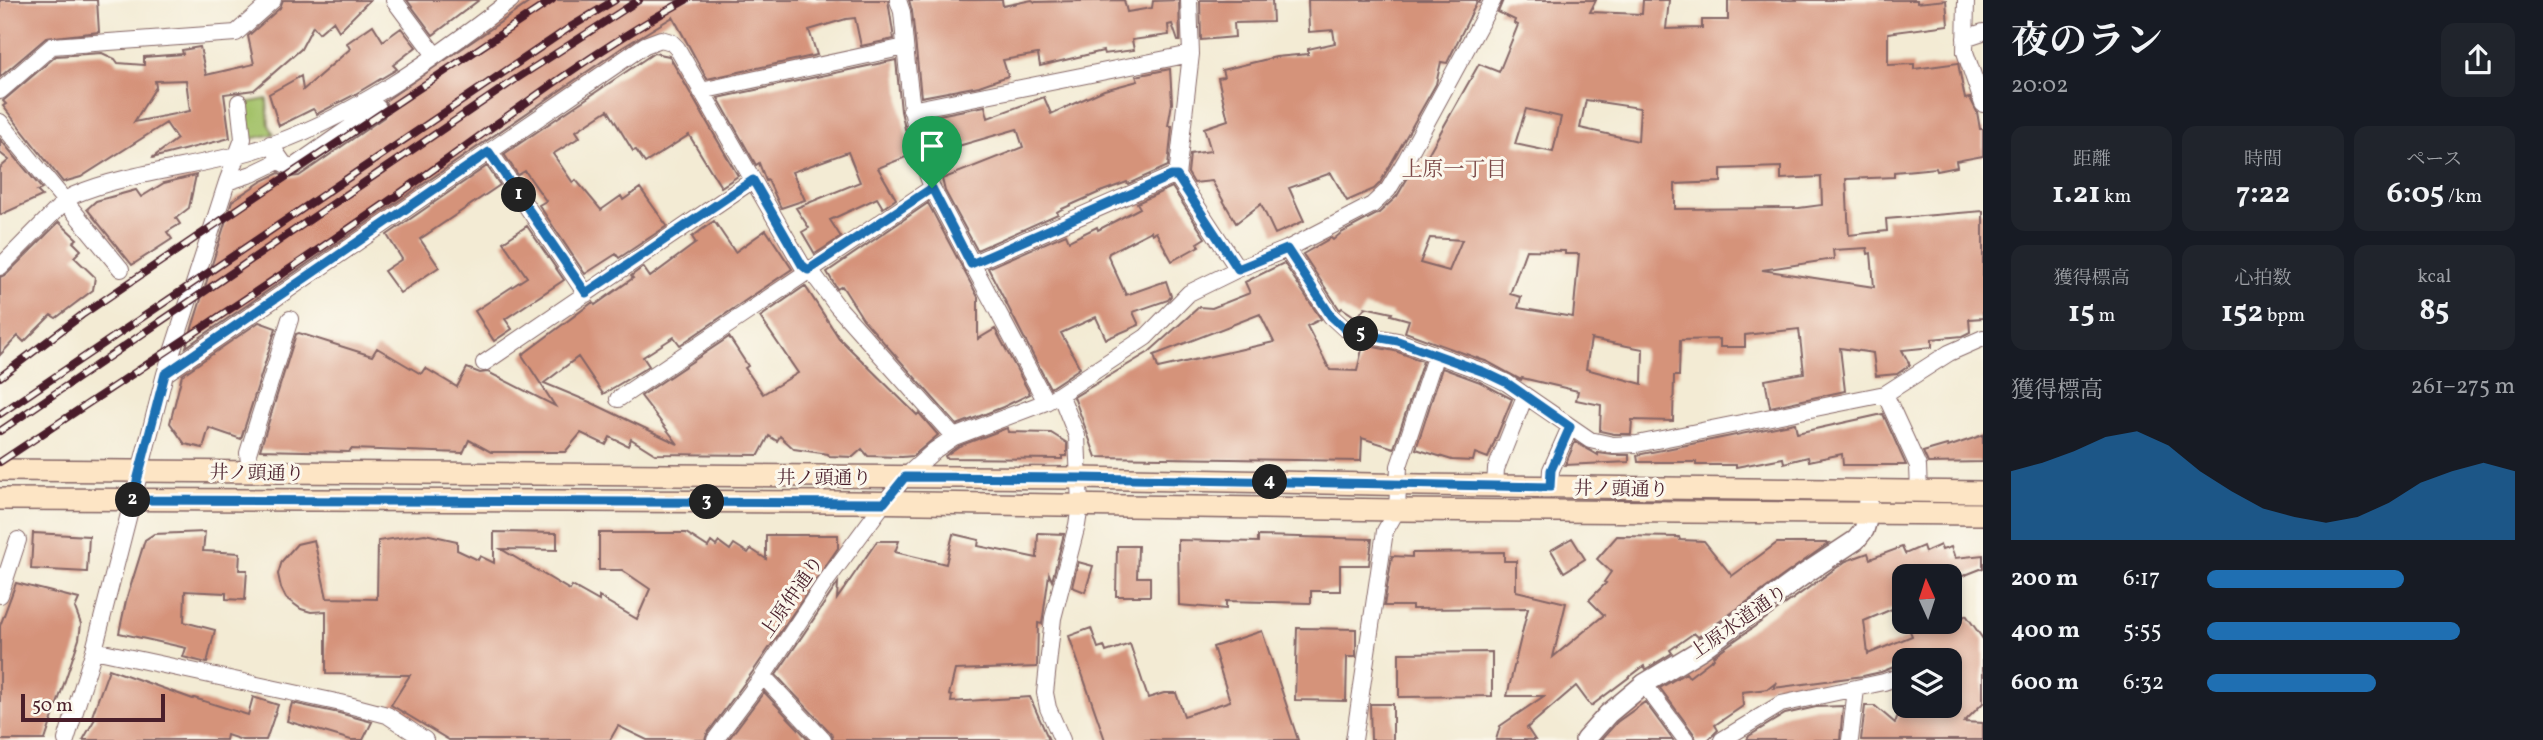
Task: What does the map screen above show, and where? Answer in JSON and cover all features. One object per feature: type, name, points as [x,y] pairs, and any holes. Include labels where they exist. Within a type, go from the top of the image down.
[{"type":"main road","name":"井ノ頭通り","points":[[0,470],[1079,478],[1550,487],[1868,502],[1983,514]]},
{"type":"main road","name":"井ノ頭通り","points":[[0,499],[884,503],[1397,510],[1868,502],[1919,492],[1983,492]]},
{"type":"street","points":[[0,91],[52,46],[236,33],[273,0]]},
{"type":"street","points":[[394,0],[435,55]]},
{"type":"street","points":[[0,267],[65,201],[84,191],[200,161],[236,155],[270,144],[351,109],[435,55],[510,0]]},
{"type":"street","points":[[898,0],[902,12],[911,110],[920,156],[932,188],[971,264],[1077,436],[1080,506],[1053,618],[1045,693],[1048,708],[1062,740]]},
{"type":"street","points":[[1189,0],[1191,54],[1177,176],[1238,269]]},
{"type":"street","name":"上原仲通り","points":[[715,740],[763,677],[824,584],[884,503],[905,477],[935,450],[954,436],[1053,398],[1146,337],[1189,293],[1350,218],[1372,205],[1388,190],[1425,128],[1493,0]]},
{"type":"street","points":[[1966,0],[1965,52],[1983,104]]},
{"type":"street","points":[[1965,38],[1983,32]]},
{"type":"street","points":[[165,374],[655,40],[667,40],[677,48],[802,265],[954,436]]},
{"type":"street","points":[[701,91],[905,47]]},
{"type":"street","points":[[911,110],[1191,54]]},
{"type":"street","points":[[66,740],[94,650],[165,374],[243,139],[239,102]]},
{"type":"street","points":[[270,144],[281,160],[287,166],[293,167],[377,108]]},
{"type":"street","points":[[0,122],[121,269]]},
{"type":"street","points":[[489,152],[586,293]]},
{"type":"street","points":[[227,182],[281,160]]},
{"type":"street","points":[[971,264],[1171,176],[1177,176]]},
{"type":"street","points":[[484,363],[753,180]]},
{"type":"street","points":[[618,399],[932,188]]},
{"type":"street","points":[[1287,249],[1331,316],[1344,328],[1398,341],[1484,372],[1507,383],[1590,440],[1613,445],[1637,444],[1885,394],[1949,353],[1983,338]]},
{"type":"street","points":[[257,471],[249,464],[248,453],[290,319]]},
{"type":"street","points":[[1354,740],[1385,531],[1397,510],[1400,462],[1436,354]]},
{"type":"street","points":[[1885,394],[1918,466],[1919,492]]},
{"type":"street","points":[[1495,486],[1496,469],[1525,396]]},
{"type":"street","points":[[1550,487],[1551,470],[1570,427]]},
{"type":"street","name":"上原水道通り","points":[[1585,740],[1608,714],[1644,684],[1702,649],[1856,540],[1864,530],[1868,502]]},
{"type":"street","points":[[0,595],[18,540]]},
{"type":"street","points":[[94,650],[387,715],[425,740]]},
{"type":"street","points":[[763,677],[823,740]]},
{"type":"street","points":[[1722,740],[1766,711],[1782,704],[1892,678]]},
{"type":"street","points":[[1644,684],[1686,740]]},
{"type":"street","points":[[1850,740],[1856,688]]},
{"type":"green space","points":[[267,99],[269,125],[274,134],[250,139],[245,103]]},
{"type":"building","points":[[0,0],[97,0],[99,32],[46,38],[0,77]]},
{"type":"building","points":[[283,0],[370,0],[339,31],[333,21],[319,33],[313,26],[301,49],[254,90],[224,94],[230,138],[152,158],[177,139],[166,123],[81,177],[63,182],[3,106],[6,104],[3,101],[56,56],[102,53],[118,63],[144,65],[144,57],[183,54],[182,50],[200,47],[206,75],[254,64],[248,36],[280,8]],"holes":[[[186,80],[190,111],[134,122],[156,87],[155,81]]]},
{"type":"building","points":[[407,0],[479,0],[433,35]]},
{"type":"building","points":[[533,0],[888,0],[894,39],[861,46],[855,18],[846,19],[809,30],[817,55],[707,79],[673,17],[623,47],[186,347],[232,201],[279,173],[290,177],[299,176],[384,117],[388,108],[385,101]]},
{"type":"building","points":[[909,0],[1002,0],[1003,6],[1032,0],[1124,0],[1127,12],[1152,8],[1153,1],[1179,0],[1180,41],[1172,24],[1168,25],[1169,35],[1132,40],[1134,50],[1104,54],[1103,51],[1040,66],[1038,54],[1003,60],[1008,76],[979,86],[921,97]]},
{"type":"building","points":[[1200,0],[1272,0],[1273,22],[1234,23],[1235,37],[1201,40]]},
{"type":"building","points":[[1308,0],[1481,0],[1477,2],[1447,63],[1441,62],[1436,84],[1380,183],[1374,189],[1347,201],[1331,173],[1289,188],[1304,221],[1275,234],[1261,204],[1236,223],[1212,181],[1194,183],[1188,173],[1190,154],[1211,151],[1204,128],[1228,120],[1218,78],[1224,77],[1222,70],[1276,57],[1308,54],[1308,49],[1335,43],[1333,30],[1309,32]]},
{"type":"building","points":[[1503,0],[1596,0],[1590,12],[1642,14],[1643,0],[1669,0],[1666,29],[1702,28],[1702,20],[1728,20],[1728,0],[1917,0],[1917,3],[1946,0],[1948,25],[1888,33],[1888,65],[1914,64],[1914,69],[1958,63],[1965,99],[1970,98],[1977,112],[1980,129],[1983,129],[1983,156],[1956,161],[1957,167],[1937,171],[1936,168],[1894,172],[1894,177],[1846,179],[1849,235],[1887,231],[1886,219],[1983,211],[1983,318],[1969,319],[1970,332],[1962,336],[1932,339],[1932,347],[1902,350],[1910,365],[1897,374],[1876,376],[1873,353],[1840,348],[1845,391],[1770,407],[1765,380],[1804,373],[1799,329],[1745,335],[1745,347],[1720,347],[1720,339],[1680,340],[1679,376],[1674,376],[1673,421],[1632,420],[1631,434],[1614,434],[1600,431],[1601,405],[1576,400],[1578,391],[1522,378],[1521,380],[1488,362],[1405,332],[1409,320],[1391,315],[1392,313],[1365,307],[1357,318],[1342,308],[1340,310],[1303,254],[1379,213],[1397,196],[1417,162],[1422,165],[1479,64],[1499,72],[1518,25],[1514,23],[1515,20],[1498,12]],"holes":[[[1586,100],[1640,108],[1638,141],[1580,128]],[[1526,109],[1561,117],[1553,152],[1515,144]],[[1781,167],[1781,179],[1821,177],[1822,205],[1799,208],[1675,209],[1675,184],[1721,182],[1721,169]],[[1430,238],[1462,240],[1449,271],[1420,263]],[[1867,248],[1868,254],[1871,253],[1874,287],[1762,270],[1834,259],[1833,250]],[[1526,250],[1579,254],[1573,317],[1518,308],[1521,297],[1510,294]],[[1591,339],[1643,349],[1642,384],[1586,369]]]},
{"type":"building","points":[[373,25],[383,41],[401,28],[416,47],[393,65],[397,69],[352,96],[317,114],[313,109],[279,126],[269,94],[301,76],[303,90],[350,49],[347,43]]},
{"type":"building","points":[[654,53],[669,56],[738,176],[721,187],[689,135],[645,163],[636,150],[633,151],[608,110],[576,131],[580,137],[553,154],[573,183],[576,180],[601,210],[621,196],[623,200],[640,188],[667,226],[619,258],[616,254],[585,274],[539,205],[546,201],[525,171],[518,175],[504,154]]},
{"type":"building","points":[[896,60],[901,111],[911,155],[878,168],[896,199],[883,208],[877,198],[830,220],[841,237],[815,254],[802,232],[809,228],[796,208],[860,182],[848,152],[792,172],[805,200],[781,208],[759,163],[756,165],[718,98]]},
{"type":"building","points":[[1170,69],[1172,103],[1168,126],[1172,126],[1168,166],[1128,184],[1127,182],[1100,192],[977,250],[945,191],[942,179],[1023,147],[1017,129],[934,153],[930,147],[924,118],[985,106],[988,118],[1044,97],[1051,114],[1104,90],[1138,81],[1136,76]]},
{"type":"building","points":[[0,139],[42,189],[37,191],[42,196],[0,215],[0,168],[9,160],[0,153]]},
{"type":"building","points":[[487,166],[500,185],[420,239],[439,267],[400,293],[384,271],[402,259],[387,235]]},
{"type":"building","points":[[196,175],[189,208],[176,218],[180,224],[167,232],[172,239],[132,265],[87,209],[96,201],[136,190],[141,197],[164,183]]},
{"type":"building","points":[[1172,187],[1205,238],[1197,243],[1199,246],[1172,261],[1156,232],[1152,234],[1151,231],[1108,256],[1126,295],[1166,281],[1171,296],[1168,300],[1133,312],[1139,325],[1106,339],[1096,317],[1061,333],[1080,368],[1050,388],[988,268],[1066,234],[1069,241],[1097,227],[1098,230],[1140,208],[1137,203]]},
{"type":"building","points":[[928,203],[978,297],[978,339],[995,329],[1030,394],[957,425],[863,319],[842,286],[837,289],[827,272]]},
{"type":"building","points":[[714,221],[735,252],[766,230],[792,269],[680,345],[674,337],[643,357],[649,366],[603,394],[578,357],[544,383],[678,444],[641,396],[729,337],[748,366],[745,368],[763,394],[798,373],[760,317],[805,286],[839,338],[917,415],[919,413],[938,435],[913,456],[902,457],[868,456],[862,449],[853,457],[829,456],[794,449],[780,436],[777,441],[769,436],[759,455],[655,454],[631,439],[628,446],[610,437],[606,445],[581,433],[565,452],[491,452],[469,440],[463,453],[351,449],[349,452],[260,450],[296,334],[299,333],[372,356],[377,348],[421,374],[425,368],[457,387],[467,368],[480,373],[488,372],[555,406],[522,355],[593,302],[595,305],[633,278],[631,276],[643,267],[650,277],[696,243],[692,237]]},
{"type":"building","points":[[59,222],[77,239],[73,242],[81,250],[74,257],[95,277],[93,290],[56,318],[51,315],[24,342],[18,336],[0,355],[0,277],[7,274]]},
{"type":"building","points":[[527,226],[564,280],[505,319],[512,329],[494,341],[475,311],[527,277],[503,242]]},
{"type":"building","points":[[1284,263],[1321,319],[1307,326],[1330,370],[1357,371],[1363,345],[1395,351],[1423,361],[1394,448],[1362,438],[1361,461],[1096,457],[1074,397],[1149,352],[1199,307],[1212,308],[1250,293],[1245,282]],"holes":[[[1260,314],[1274,342],[1158,368],[1154,355]]]},
{"type":"building","points":[[259,322],[276,328],[241,439],[209,428],[203,448],[185,444],[170,423],[182,375]]},
{"type":"building","points":[[1442,368],[1480,382],[1512,399],[1488,458],[1475,453],[1473,461],[1452,460],[1416,449]]},
{"type":"building","points":[[1883,414],[1906,465],[1843,465],[1842,454],[1809,461],[1808,457],[1784,463],[1783,458],[1736,467],[1696,465],[1696,462],[1638,462],[1637,455],[1795,423],[1797,433]]},
{"type":"building","points":[[1007,428],[1008,432],[1051,433],[1067,443],[1067,456],[1062,456],[1062,459],[945,456],[959,446]]},
{"type":"building","points":[[1983,435],[1983,462],[1928,463],[1923,452],[1947,445],[1948,447]]},
{"type":"building","points":[[1575,442],[1598,455],[1629,455],[1629,462],[1565,465]]},
{"type":"building","points":[[205,532],[203,551],[240,553],[239,570],[247,570],[245,600],[226,599],[226,593],[185,591],[184,622],[215,630],[207,663],[183,657],[186,648],[119,633],[145,540],[154,534]]},
{"type":"building","points":[[494,532],[557,533],[557,550],[501,549],[570,590],[572,586],[599,601],[599,597],[637,619],[650,589],[622,570],[599,570],[599,533],[686,533],[708,547],[711,542],[716,546],[719,542],[730,550],[734,544],[748,553],[751,549],[766,559],[766,535],[838,535],[838,548],[705,740],[647,740],[618,726],[610,740],[449,740],[391,705],[410,675],[326,674],[326,611],[311,612],[301,609],[286,598],[281,588],[278,574],[282,561],[297,544],[314,540],[327,598],[377,599],[378,541],[425,534],[457,541],[457,550],[478,560],[480,556],[494,563]]},
{"type":"building","points":[[33,533],[89,536],[87,572],[31,569]]},
{"type":"building","points":[[1038,533],[1064,534],[1052,581],[1049,574],[1042,624],[1038,623],[1037,667],[955,670],[949,695],[952,696],[951,702],[1030,697],[1049,740],[833,740],[831,733],[776,675],[838,583],[837,599],[877,541],[899,541],[895,552],[946,564],[953,534],[979,540],[978,546],[1037,558]]},
{"type":"building","points":[[1258,536],[1372,539],[1369,565],[1340,565],[1340,591],[1311,591],[1311,603],[1226,601],[1226,609],[1179,605],[1178,540],[1258,542]]},
{"type":"building","points":[[1617,536],[1679,537],[1680,540],[1704,541],[1732,576],[1777,543],[1829,543],[1698,637],[1694,633],[1670,650],[1672,653],[1646,669],[1644,666],[1591,706],[1576,686],[1527,728],[1535,740],[1496,740],[1500,726],[1544,696],[1507,696],[1528,608],[1412,609],[1412,606],[1384,606],[1392,556],[1412,557],[1412,553],[1504,552],[1504,561],[1516,561],[1516,591],[1566,603],[1553,657],[1604,615],[1589,600],[1606,583],[1604,582],[1611,572],[1597,559]]},
{"type":"building","points":[[1572,538],[1585,559],[1564,572],[1551,550]]},
{"type":"building","points":[[1940,545],[1942,550],[1951,547],[1955,558],[1983,555],[1983,568],[1962,576],[1962,564],[1892,564],[1892,609],[1864,621],[1868,654],[1912,636],[1911,634],[1962,634],[1962,618],[1966,615],[1983,639],[1983,703],[1964,722],[1983,723],[1983,740],[1861,740],[1865,706],[1875,706],[1895,723],[1897,718],[1962,718],[1962,648],[1892,648],[1892,668],[1881,672],[1774,688],[1777,682],[1768,689],[1742,692],[1743,706],[1715,725],[1718,730],[1708,740],[1696,740],[1660,688],[1686,673],[1689,677],[1714,658],[1713,656],[1846,561],[1868,553],[1870,559],[1902,547],[1905,554],[1923,546],[1925,552]]},
{"type":"building","points":[[1117,546],[1138,546],[1137,577],[1150,577],[1150,596],[1116,596]]},
{"type":"building","points":[[1078,562],[1093,566],[1085,592],[1072,587]]},
{"type":"building","points":[[16,583],[79,599],[75,608],[81,624],[79,639],[45,740],[0,740],[0,626]]},
{"type":"building","points":[[1091,628],[1098,648],[1104,646],[1106,652],[1130,644],[1148,698],[1164,693],[1176,693],[1184,716],[1230,701],[1213,647],[1262,631],[1298,740],[1105,740],[1069,636]]},
{"type":"building","points":[[1297,628],[1356,629],[1356,657],[1347,657],[1346,701],[1295,700]]},
{"type":"building","points":[[1492,652],[1492,696],[1399,697],[1399,653]]},
{"type":"building","points":[[109,669],[248,715],[253,697],[278,705],[266,740],[242,740],[227,735],[226,740],[83,740],[96,717],[92,716]]},
{"type":"building","points":[[764,692],[809,740],[728,740]]},
{"type":"building","points":[[1645,702],[1673,740],[1601,740],[1617,722]]},
{"type":"building","points":[[292,703],[372,722],[363,740],[351,740],[287,721]]},
{"type":"building","points":[[1370,704],[1393,704],[1393,740],[1371,740]]},
{"type":"building","points":[[1843,706],[1840,740],[1747,740],[1749,736],[1785,714],[1816,707]]},
{"type":"railway","points":[[0,377],[82,315],[552,0]]},
{"type":"railway","points":[[0,414],[569,28],[615,0]]},
{"type":"railway","points":[[0,431],[516,79],[639,0]]},
{"type":"railway","points":[[0,462],[347,230],[574,69],[686,0]]},
{"type":"district","name":"上原一丁目","points":[[1454,169]]},
{"type":"route","points":[[489,152],[586,293],[753,180],[802,265],[808,270],[932,188],[971,264],[1171,176],[1177,176],[1238,269],[1287,249],[1331,316],[1344,328],[1398,341],[1484,372],[1507,383],[1570,427],[1551,470],[1550,487],[905,477],[884,503],[132,500],[165,374],[489,152]]}]
